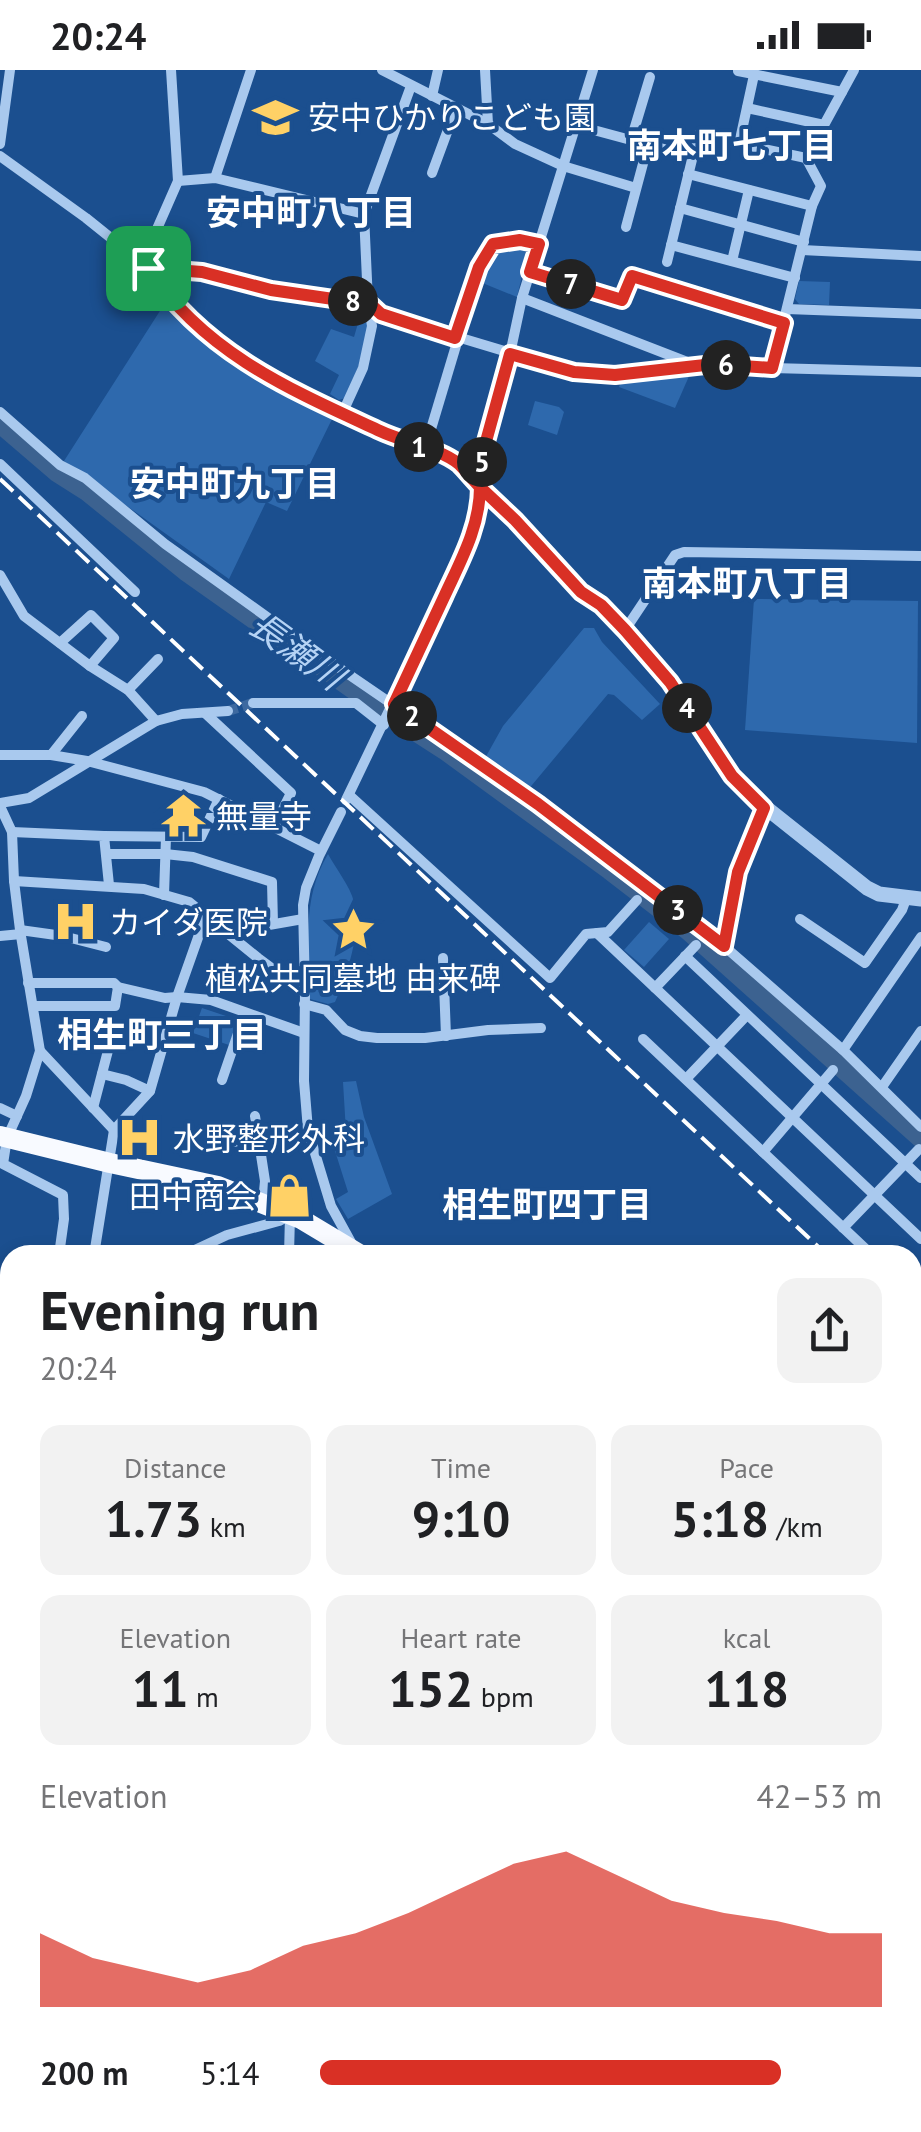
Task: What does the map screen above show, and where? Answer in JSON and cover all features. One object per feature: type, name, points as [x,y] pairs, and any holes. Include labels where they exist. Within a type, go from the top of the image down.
[{"type":"highway","points":[[3,1137],[218,1186],[290,1214],[344,1245]]},
{"type":"street","points":[[0,144],[10,70],[24,70]]},
{"type":"street","points":[[145,266],[178,181],[171,70]]},
{"type":"street","points":[[215,178],[251,70]]},
{"type":"street","points":[[382,70],[488,124],[514,144],[563,166],[636,188]]},
{"type":"street","points":[[432,96],[438,70]]},
{"type":"street","points":[[485,70],[488,124]]},
{"type":"street","points":[[593,70],[522,298],[482,456],[476,523],[348,798],[550,978],[586,934],[608,932],[637,900]]},
{"type":"street","points":[[806,158],[854,70]]},
{"type":"street","points":[[738,72],[842,92]]},
{"type":"street","points":[[739,144],[754,75]]},
{"type":"street","points":[[631,140],[650,78]]},
{"type":"street","points":[[342,414],[364,368],[372,326],[364,214],[412,86]]},
{"type":"street","points":[[432,173],[456,108]]},
{"type":"street","points":[[747,108],[824,125]]},
{"type":"street","points":[[576,126],[680,154]]},
{"type":"street","points":[[667,262],[698,135],[806,158]]},
{"type":"street","points":[[626,227],[648,145]]},
{"type":"street","points":[[0,156],[145,266],[187,318],[249,366],[342,414],[460,465],[581,592],[601,605],[625,630],[670,682],[732,776],[764,808],[867,888],[880,894],[917,898]]},
{"type":"street","points":[[772,368],[812,206],[821,186],[806,158]]},
{"type":"street","points":[[688,174],[812,206]]},
{"type":"street","points":[[178,181],[215,178],[364,214]]},
{"type":"street","points":[[732,261],[749,190]]},
{"type":"street","points":[[680,208],[803,246],[921,256]]},
{"type":"street","points":[[425,449],[479,267],[493,244],[520,240],[539,244]]},
{"type":"street","points":[[671,245],[795,278]]},
{"type":"street","points":[[145,266],[202,272],[271,290],[368,302],[381,314],[574,372],[615,375],[714,364],[921,372]]},
{"type":"street","points":[[530,272],[622,300],[632,276],[784,323]]},
{"type":"street","points":[[522,298],[696,366]]},
{"type":"street","points":[[787,309],[921,314]]},
{"type":"street","points":[[0,412],[60,464],[85,478],[165,544],[313,650],[389,713],[538,804],[724,946],[843,1050],[921,1127]]},
{"type":"street","points":[[0,464],[135,592]]},
{"type":"street","points":[[625,630],[675,556],[684,552],[921,556]]},
{"type":"street","points":[[0,575],[24,616],[128,690],[156,721]]},
{"type":"street","points":[[60,643],[91,614],[114,638],[90,666]]},
{"type":"street","points":[[128,690],[158,659]]},
{"type":"street","points":[[252,704],[356,703],[389,713]]},
{"type":"street","points":[[61,1245],[62,1195],[2,1164],[3,1137],[26,1096],[40,1051],[14,881],[12,832],[0,805],[29,798],[156,721],[182,714],[228,711]]},
{"type":"street","points":[[205,713],[290,793],[274,827]]},
{"type":"street","points":[[51,755],[82,716]]},
{"type":"street","points":[[0,755],[87,760],[172,782],[204,792],[321,851]]},
{"type":"street","points":[[193,857],[219,799]]},
{"type":"street","points":[[724,946],[738,872],[764,808]]},
{"type":"street","points":[[341,812],[321,851],[302,905],[304,1082],[308,1130],[331,1206],[353,1245]]},
{"type":"street","points":[[12,832],[201,838]]},
{"type":"street","points":[[104,836],[109,885]]},
{"type":"street","points":[[164,894],[166,837]]},
{"type":"street","points":[[106,854],[193,857],[272,882],[273,924]]},
{"type":"street","points":[[14,881],[144,889],[189,902],[305,998],[326,1010],[345,1030],[360,1036],[424,1038],[541,1028]]},
{"type":"street","points":[[800,918],[865,963],[902,910],[917,898]]},
{"type":"street","points":[[96,1245],[114,1130],[150,1090],[206,916]]},
{"type":"street","points":[[222,928],[252,928],[303,919]]},
{"type":"street","points":[[0,936],[21,932],[63,936],[106,947]]},
{"type":"street","points":[[597,933],[921,1239]]},
{"type":"street","points":[[843,1050],[921,937]]},
{"type":"street","points":[[655,988],[696,945]]},
{"type":"street","points":[[685,956],[921,1178]]},
{"type":"street","points":[[442,958],[446,1036]]},
{"type":"street","points":[[28,983],[114,984],[165,998],[211,1000],[304,1033]]},
{"type":"street","points":[[34,1006],[115,1006],[118,986]]},
{"type":"street","points":[[222,1080],[245,1012]]},
{"type":"street","points":[[686,1079],[747,1014]]},
{"type":"street","points":[[882,1088],[921,1032]]},
{"type":"street","points":[[643,1039],[861,1245]]},
{"type":"street","points":[[94,1108],[110,1043]]},
{"type":"street","points":[[40,1051],[114,1130]]},
{"type":"street","points":[[763,1152],[833,1070]]},
{"type":"street","points":[[102,1074],[150,1090]]},
{"type":"street","points":[[0,1108],[17,1116]]},
{"type":"street","points":[[255,1116],[265,1181],[263,1202]]},
{"type":"street","points":[[236,1142],[258,1136]]},
{"type":"street","points":[[843,1228],[919,1149]]},
{"type":"street","points":[[205,1245],[290,1214]]},
{"type":"street","points":[[289,1245],[290,1214]]},
{"type":"shaded area","points":[[502,248],[523,249],[527,255],[517,297],[480,282],[491,259]]},
{"type":"shaded area","points":[[799,281],[830,282],[829,305],[799,304],[795,299]]},
{"type":"shaded area","points":[[165,303],[172,314],[244,370],[333,417],[287,511],[266,502],[229,579],[64,461]]},
{"type":"shaded area","points":[[361,313],[369,321],[359,365],[345,398],[339,400],[330,394],[339,375],[315,361],[331,329],[354,337]]},
{"type":"shaded area","points":[[690,374],[675,408],[619,387],[621,382]]},
{"type":"shaded area","points":[[535,401],[564,412],[557,435],[528,425]]},
{"type":"shaded area","points":[[754,599],[918,601],[917,743],[745,730]]},
{"type":"shaded area","points":[[584,628],[594,628],[602,642],[660,704],[642,720],[608,694],[527,791],[484,760],[503,726]]},
{"type":"shaded area","points":[[328,854],[352,896],[356,926],[344,979],[335,1002],[328,1004],[310,999],[308,943],[314,888]]},
{"type":"shaded area","points":[[649,922],[669,939],[644,967],[624,950]]},
{"type":"shaded area","points":[[202,1008],[238,1020],[229,1045],[193,1033]]},
{"type":"shaded area","points":[[356,1081],[364,1117],[392,1194],[348,1219],[336,1199],[348,1192],[335,1151],[350,1146],[343,1082]]},
{"type":"waterway","name":"長瀬川","points":[[0,423],[186,571],[445,750],[688,930],[921,1138]]},
{"type":"tunnel","points":[[228,711],[253,703]]},
{"type":"railway","points":[[0,479],[816,1245]]},
{"type":"place","name":"安中ひかりこども園","points":[[275,117]]},
{"type":"place","name":"無量寺","points":[[183,816]]},
{"type":"place","name":"カイダ医院","points":[[76,922]]},
{"type":"place","name":"植松共同墓地 由来碑","points":[[353,930]]},
{"type":"place","name":"水野整形外科","points":[[140,1138]]},
{"type":"place","name":"田中商会","points":[[290,1196]]},
{"type":"district","name":"南本町七丁目","points":[[732,145]]},
{"type":"district","name":"安中町八丁目","points":[[311,212]]},
{"type":"district","name":"安中町九丁目","points":[[235,483]]},
{"type":"district","name":"南本町八丁目","points":[[747,583]]},
{"type":"district","name":"相生町三丁目","points":[[162,1034]]},
{"type":"district","name":"相生町四丁目","points":[[547,1204]]},
{"type":"route","points":[[148,268],[187,318],[249,366],[396,439],[449,458],[480,487],[476,523],[461,561],[394,704],[538,804],[724,946],[738,872],[764,808],[732,776],[670,682],[625,630],[601,605],[581,592],[480,487],[482,456],[510,354],[574,372],[615,375],[714,364],[772,368],[784,323],[632,276],[622,300],[530,272],[539,244],[520,240],[493,244],[479,267],[455,338],[381,314],[368,302],[271,290],[202,272],[148,268]]}]
